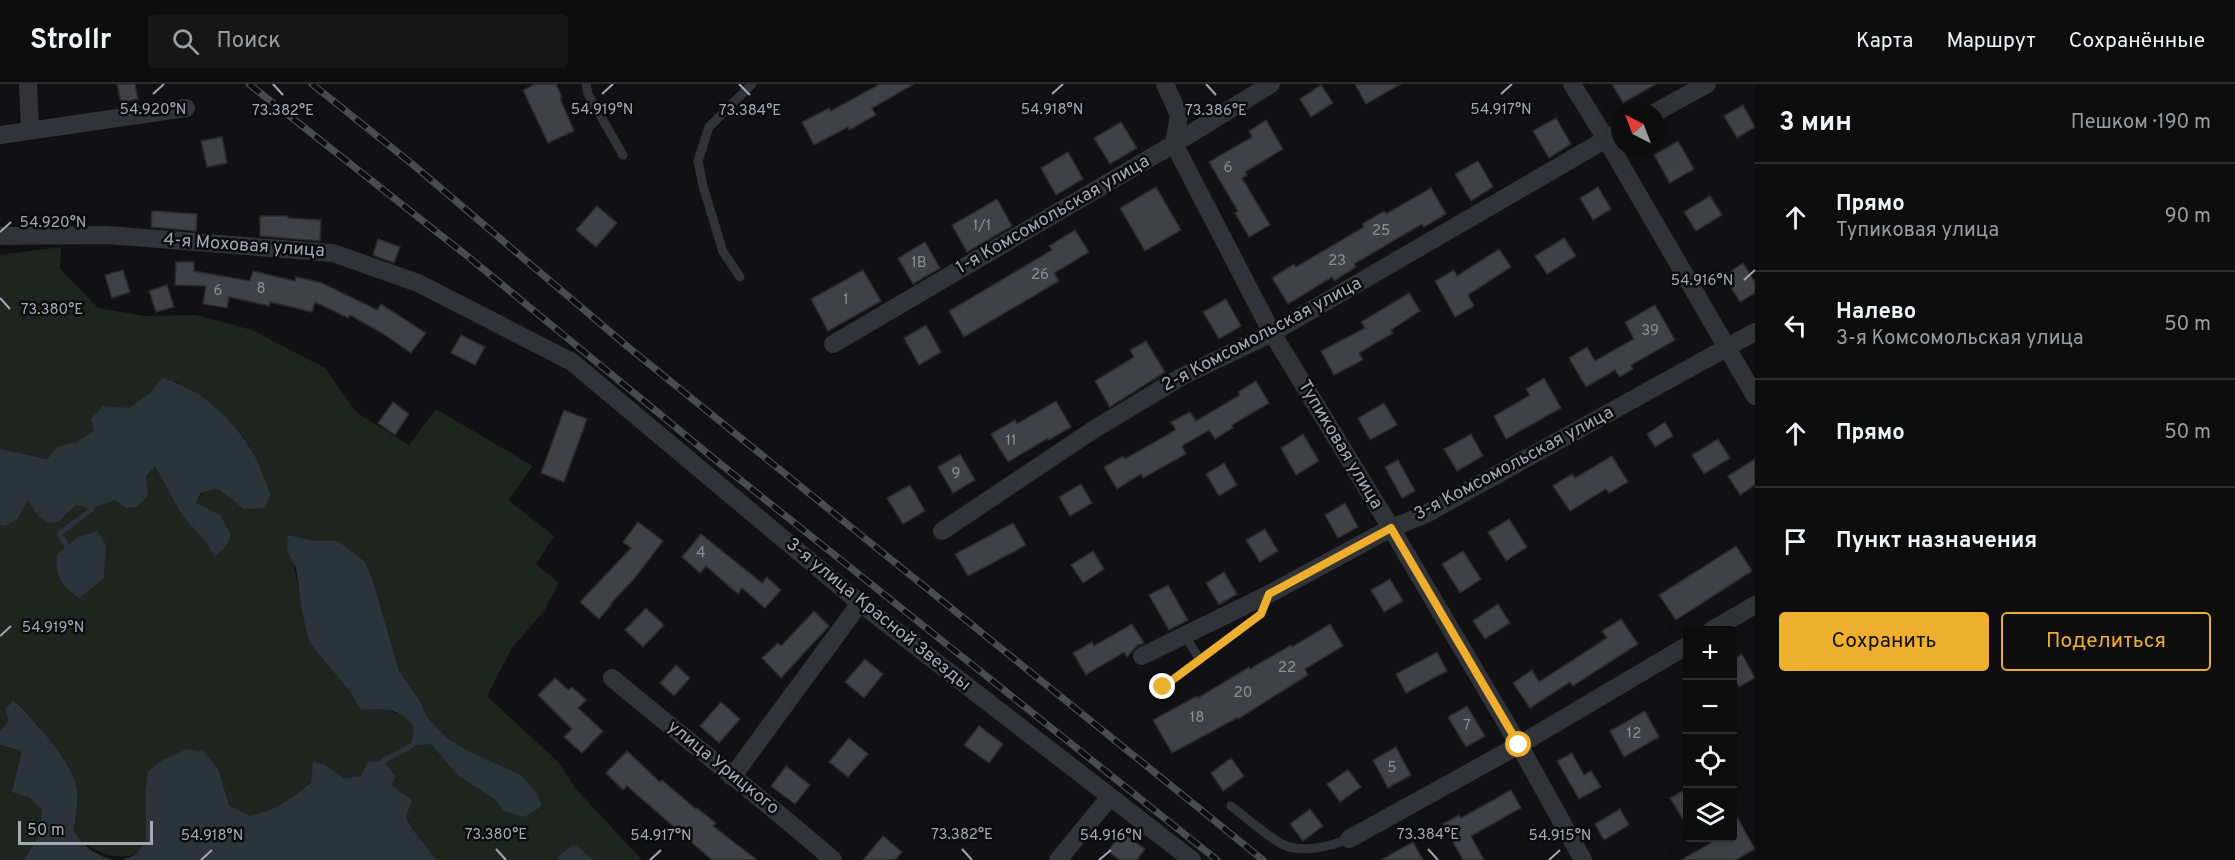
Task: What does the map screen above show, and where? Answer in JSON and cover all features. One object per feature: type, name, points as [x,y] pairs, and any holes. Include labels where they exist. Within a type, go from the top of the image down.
[{"type":"street","points":[[28,84],[30,130]]},
{"type":"street","points":[[1165,84],[1179,115],[1173,144]]},
{"type":"street","name":"1-я Комсомольская улица","points":[[833,344],[1271,84]]},
{"type":"street","points":[[1572,84],[1611,133]]},
{"type":"street","points":[[1665,107],[1707,84]]},
{"type":"street","points":[[0,135],[186,108]]},
{"type":"street","name":"2-я Комсомольская улица","points":[[942,531],[1093,430],[1181,377],[1272,333],[1611,136]]},
{"type":"street","name":"Тупиковая улица","points":[[1173,144],[1272,333],[1391,528],[1519,745],[1583,860]]},
{"type":"street","points":[[1624,156],[1755,396]]},
{"type":"street","name":"4-я Моховая улица","points":[[0,236],[108,235],[333,253],[417,283],[572,362]]},
{"type":"street","name":"3-я Комсомольская улица","points":[[1142,656],[1269,594],[1391,528],[1424,514],[1755,332]]},
{"type":"street","name":"3-я улица Красной Звезды","points":[[572,362],[860,603],[1192,860]]},
{"type":"street","points":[[732,777],[860,603]]},
{"type":"street","points":[[1719,626],[1755,605]]},
{"type":"street","points":[[1349,839],[1519,745],[1683,648]]},
{"type":"street","name":"улица Урицкого","points":[[612,678],[779,813],[833,860]]},
{"type":"street","points":[[1058,860],[1110,797]]},
{"type":"lane","points":[[586,84],[588,94],[624,155]]},
{"type":"lane","points":[[740,277],[723,252],[702,186],[698,161],[709,127],[753,84]]},
{"type":"lane","points":[[1163,687],[1261,614],[1269,594]]},
{"type":"lane","points":[[1184,634],[1200,660]]},
{"type":"lane","points":[[1231,806],[1286,847],[1303,849],[1327,847],[1349,839]]},
{"type":"shaded area","points":[[61,247],[60,269],[98,308],[146,316],[196,315],[252,330],[325,368],[357,413],[409,445],[436,409],[533,466],[508,500],[554,536],[536,564],[559,583],[544,611],[512,648],[487,696],[558,762],[575,788],[642,860],[594,860],[574,844],[558,860],[437,860],[413,830],[406,816],[412,800],[362,776],[344,778],[324,764],[292,798],[273,809],[250,816],[229,805],[218,768],[203,751],[187,749],[145,791],[146,841],[134,855],[108,855],[93,849],[79,838],[74,832],[76,809],[50,742],[15,700],[9,720],[0,731],[0,525],[5,526],[28,499],[37,515],[61,521],[76,505],[93,509],[115,500],[126,508],[155,465],[170,493],[206,542],[214,557],[205,507],[196,504],[202,493],[218,489],[225,494],[271,495],[246,440],[209,403],[175,381],[74,443],[59,448],[47,459],[0,449],[0,255]],"holes":[[[288,535],[316,541],[338,541],[374,584],[399,671],[421,701],[426,716],[447,738],[521,775],[504,811],[494,799],[458,776],[407,716],[379,708],[361,710],[351,693],[309,642]],[[77,538],[105,561],[104,578],[57,554]]]},
{"type":"shaded area","points":[[162,378],[190,389],[225,416],[252,451],[271,495],[264,508],[244,509],[218,489],[201,493],[196,503],[220,515],[231,535],[226,546],[214,557],[206,542],[182,515],[155,466],[146,477],[148,496],[136,507],[126,508],[115,500],[92,509],[76,505],[60,521],[49,523],[37,515],[28,500],[17,519],[5,526],[0,525],[0,449],[47,459],[57,447],[76,442],[94,431],[91,419],[103,406],[129,408],[150,393]]},
{"type":"shaded area","points":[[97,531],[106,545],[104,578],[79,598],[60,579],[57,554],[77,538]]},
{"type":"shaded area","points":[[288,535],[316,541],[338,541],[365,562],[374,584],[399,671],[421,702],[426,716],[447,738],[521,775],[536,792],[542,806],[524,817],[504,811],[494,799],[458,776],[431,744],[411,746],[414,727],[404,716],[384,709],[361,710],[351,693],[309,642],[296,568],[287,551]]},
{"type":"shaded area","points":[[14,700],[48,738],[64,760],[75,782],[77,807],[74,832],[91,850],[114,860],[24,860],[39,836],[42,810],[29,797],[12,792],[22,751],[0,745],[0,731],[9,720],[5,709]]},
{"type":"shaded area","points":[[0,745],[22,751],[29,797],[42,810],[39,836],[24,860],[0,860]]},
{"type":"shaded area","points":[[187,749],[203,751],[218,768],[229,805],[250,816],[290,799],[311,782],[313,762],[324,764],[344,778],[361,776],[368,762],[383,761],[396,776],[391,785],[412,800],[406,817],[413,830],[437,860],[122,860],[135,855],[146,841],[145,791],[148,772],[164,759]]},
{"type":"shaded area","points":[[574,844],[594,860],[558,860],[558,857]]},
{"type":"building","points":[[117,84],[135,84],[138,99],[121,103]]},
{"type":"building","points":[[535,84],[556,84],[574,131],[548,143],[523,90]]},
{"type":"building","points":[[880,84],[914,84],[872,108],[876,115],[814,145],[802,122],[829,108],[831,111]]},
{"type":"building","points":[[1355,84],[1401,84],[1366,104]]},
{"type":"building","points":[[1612,84],[1656,84],[1625,102],[1622,102]]},
{"type":"building","points":[[1321,85],[1333,103],[1311,117],[1300,99]]},
{"type":"building","points":[[1743,105],[1755,127],[1737,138],[1724,116]]},
{"type":"building","points":[[1556,118],[1571,144],[1549,158],[1533,131]]},
{"type":"building","points":[[1266,120],[1283,149],[1245,172],[1247,175],[1242,178],[1270,225],[1249,237],[1235,213],[1238,211],[1209,162],[1252,137],[1249,131]]},
{"type":"building","points":[[1121,122],[1137,148],[1110,164],[1094,138]]},
{"type":"building","points":[[222,137],[227,163],[207,167],[201,141]]},
{"type":"building","points":[[1678,141],[1694,169],[1670,183],[1655,156],[1665,156],[1665,149]]},
{"type":"building","points":[[1068,152],[1083,179],[1056,195],[1041,168]]},
{"type":"building","points":[[1478,161],[1493,187],[1471,201],[1455,174]]},
{"type":"building","points":[[1156,187],[1181,230],[1145,251],[1120,208]]},
{"type":"building","points":[[1598,187],[1611,209],[1593,220],[1580,198]]},
{"type":"building","points":[[1431,188],[1446,214],[1424,227],[1422,224],[1354,264],[1356,267],[1334,281],[1332,277],[1288,304],[1272,278],[1294,264],[1296,267],[1364,227],[1362,224],[1384,211],[1386,214]]},
{"type":"building","points":[[1710,196],[1722,215],[1696,231],[1684,212]]},
{"type":"building","points":[[997,199],[1012,226],[967,252],[952,225]]},
{"type":"building","points":[[597,206],[617,223],[596,247],[576,230]]},
{"type":"building","points":[[152,211],[197,214],[196,231],[151,227]]},
{"type":"building","points":[[260,216],[288,216],[288,218],[321,220],[320,241],[260,236]]},
{"type":"building","points":[[1075,230],[1089,252],[1054,273],[1059,281],[964,337],[949,311],[1052,250],[1049,246]]},
{"type":"building","points":[[1564,238],[1576,256],[1547,274],[1535,256]]},
{"type":"building","points":[[378,239],[400,247],[394,263],[373,255]]},
{"type":"building","points":[[925,242],[940,268],[913,284],[898,258]]},
{"type":"building","points":[[1499,249],[1511,267],[1468,295],[1474,306],[1455,317],[1435,281],[1454,270],[1457,276]]},
{"type":"building","points":[[176,262],[194,262],[194,271],[250,281],[253,271],[295,281],[296,277],[322,283],[377,310],[381,304],[426,333],[411,353],[350,315],[348,318],[315,302],[312,312],[270,302],[269,306],[229,297],[227,308],[203,304],[206,286],[175,285]]},
{"type":"building","points":[[1743,263],[1755,282],[1755,293],[1740,302],[1724,276]]},
{"type":"building","points":[[123,270],[130,292],[112,298],[105,275]]},
{"type":"building","points":[[863,270],[881,301],[828,331],[811,299]]},
{"type":"building","points":[[167,285],[174,307],[156,312],[149,291]]},
{"type":"building","points":[[1409,293],[1420,311],[1391,330],[1393,333],[1359,353],[1363,360],[1334,375],[1321,351],[1365,328],[1361,322]]},
{"type":"building","points":[[1226,299],[1241,326],[1219,339],[1203,312]]},
{"type":"building","points":[[1655,305],[1675,340],[1631,365],[1633,369],[1620,377],[1615,370],[1586,387],[1569,358],[1587,347],[1595,361],[1634,339],[1625,322]]},
{"type":"building","points":[[926,325],[941,352],[919,365],[904,338]]},
{"type":"building","points":[[461,335],[485,347],[475,365],[451,353]]},
{"type":"building","points":[[1146,341],[1165,372],[1110,407],[1095,381],[1134,357],[1130,350]]},
{"type":"building","points":[[1544,378],[1561,408],[1506,439],[1494,416],[1530,395],[1526,389]]},
{"type":"building","points":[[1256,381],[1269,403],[1232,425],[1233,428],[1215,439],[1209,430],[1182,446],[1186,454],[1143,478],[1141,474],[1117,489],[1104,467],[1123,456],[1125,459],[1176,430],[1171,422],[1190,412],[1196,421],[1240,395],[1238,392]]},
{"type":"building","points":[[1056,401],[1071,427],[1008,462],[991,434],[1015,420],[1017,424]]},
{"type":"building","points":[[393,402],[409,414],[395,435],[378,423]]},
{"type":"building","points":[[1384,403],[1397,425],[1370,440],[1358,418]]},
{"type":"building","points":[[564,410],[587,419],[564,482],[541,473]]},
{"type":"building","points":[[1665,422],[1673,436],[1655,447],[1647,434]]},
{"type":"building","points":[[1303,434],[1319,461],[1296,475],[1281,448]]},
{"type":"building","points":[[1471,434],[1483,456],[1457,471],[1444,449]]},
{"type":"building","points":[[1718,439],[1730,458],[1704,474],[1692,455]]},
{"type":"building","points":[[960,454],[975,480],[953,493],[938,467]]},
{"type":"building","points":[[1612,456],[1628,482],[1609,493],[1606,489],[1570,511],[1553,486],[1572,474],[1575,478]]},
{"type":"building","points":[[1755,459],[1755,485],[1740,495],[1728,476]]},
{"type":"building","points":[[1398,460],[1415,491],[1402,498],[1385,467]]},
{"type":"building","points":[[1224,463],[1237,485],[1219,496],[1206,474]]},
{"type":"building","points":[[1081,484],[1092,503],[1070,516],[1059,497]]},
{"type":"building","points":[[910,485],[925,511],[903,524],[887,498]]},
{"type":"building","points":[[1345,503],[1358,527],[1338,538],[1325,515]]},
{"type":"building","points":[[1509,519],[1527,547],[1506,561],[1488,532]]},
{"type":"building","points":[[638,522],[663,541],[599,619],[580,602],[631,548],[623,542]]},
{"type":"building","points":[[1013,523],[1026,545],[968,576],[955,554]]},
{"type":"building","points":[[1265,529],[1278,551],[1260,562],[1246,540]]},
{"type":"building","points":[[701,534],[762,583],[767,577],[781,590],[765,608],[742,588],[738,594],[706,566],[700,573],[682,557]]},
{"type":"building","points":[[1736,546],[1752,571],[1676,620],[1659,595]]},
{"type":"building","points":[[1093,551],[1104,569],[1083,583],[1071,565]]},
{"type":"building","points":[[1463,551],[1481,579],[1460,593],[1442,564]]},
{"type":"building","points":[[1224,572],[1237,594],[1219,605],[1206,583]]},
{"type":"building","points":[[1390,579],[1403,601],[1384,612],[1371,590]]},
{"type":"building","points":[[1168,585],[1188,620],[1169,630],[1149,595]]},
{"type":"building","points":[[1498,604],[1510,623],[1485,639],[1473,621]]},
{"type":"building","points":[[646,608],[664,625],[643,647],[625,630]]},
{"type":"building","points":[[814,611],[829,626],[781,678],[762,658],[778,643],[781,646]]},
{"type":"building","points":[[1621,619],[1638,644],[1573,686],[1570,682],[1530,708],[1513,683],[1532,670],[1539,682],[1607,638],[1602,631]]},
{"type":"building","points":[[1132,624],[1144,643],[1137,646],[1127,657],[1124,652],[1086,675],[1073,653],[1092,642],[1094,646]]},
{"type":"building","points":[[1330,624],[1343,646],[1305,669],[1308,675],[1238,719],[1172,753],[1153,720],[1197,696],[1198,698],[1249,667],[1250,669],[1291,645],[1292,647]]},
{"type":"building","points":[[1437,652],[1447,671],[1406,693],[1396,674]]},
{"type":"building","points":[[1742,654],[1755,678],[1739,687],[1737,684],[1737,657]]},
{"type":"building","points":[[865,659],[883,674],[864,698],[845,682]]},
{"type":"building","points":[[676,665],[690,678],[674,696],[660,683]]},
{"type":"building","points":[[555,678],[568,690],[572,687],[586,700],[578,708],[603,731],[582,753],[564,737],[572,729],[538,695]]},
{"type":"building","points":[[721,702],[740,719],[719,743],[700,726]]},
{"type":"building","points":[[1467,706],[1485,736],[1466,747],[1448,717]]},
{"type":"building","points":[[1645,711],[1659,737],[1624,757],[1610,731]]},
{"type":"building","points":[[979,726],[1003,744],[989,763],[964,745]]},
{"type":"building","points":[[849,738],[868,754],[848,777],[829,762]]},
{"type":"building","points":[[1396,747],[1411,775],[1388,788],[1373,760]]},
{"type":"building","points":[[627,751],[660,782],[662,780],[716,823],[713,826],[757,860],[712,860],[627,786],[623,790],[606,773]]},
{"type":"building","points":[[1572,753],[1584,775],[1591,771],[1601,787],[1579,799],[1557,761]]},
{"type":"building","points":[[1231,758],[1244,776],[1223,791],[1211,773]]},
{"type":"building","points":[[786,766],[810,785],[795,804],[771,786]]},
{"type":"building","points":[[1348,770],[1361,787],[1340,802],[1327,784]]},
{"type":"building","points":[[1511,790],[1521,808],[1471,836],[1484,860],[1463,860],[1443,824],[1459,815],[1461,818]]},
{"type":"building","points":[[1683,791],[1683,820],[1670,798]]},
{"type":"building","points":[[1310,809],[1323,826],[1303,841],[1290,824]]},
{"type":"building","points":[[1620,809],[1629,825],[1604,840],[1595,824]]},
{"type":"building","points":[[1737,817],[1755,849],[1736,860],[1681,860],[1712,842],[1737,842]]},
{"type":"building","points":[[1122,832],[1145,849],[1137,860],[1120,860],[1108,851]]},
{"type":"building","points":[[883,836],[902,852],[895,860],[863,860]]},
{"type":"building","points":[[1413,842],[1423,860],[1381,860]]},
{"type":"waterway","points":[[67,546],[59,534],[92,509]]},
{"type":"waterway","points":[[383,761],[411,746]]},
{"type":"railway","points":[[249,84],[466,255],[723,466],[1217,860]]},
{"type":"railway","points":[[312,84],[411,163],[628,347],[1263,860]]},
{"type":"route","points":[[1163,687],[1261,614],[1269,594],[1391,528],[1519,745]]}]
